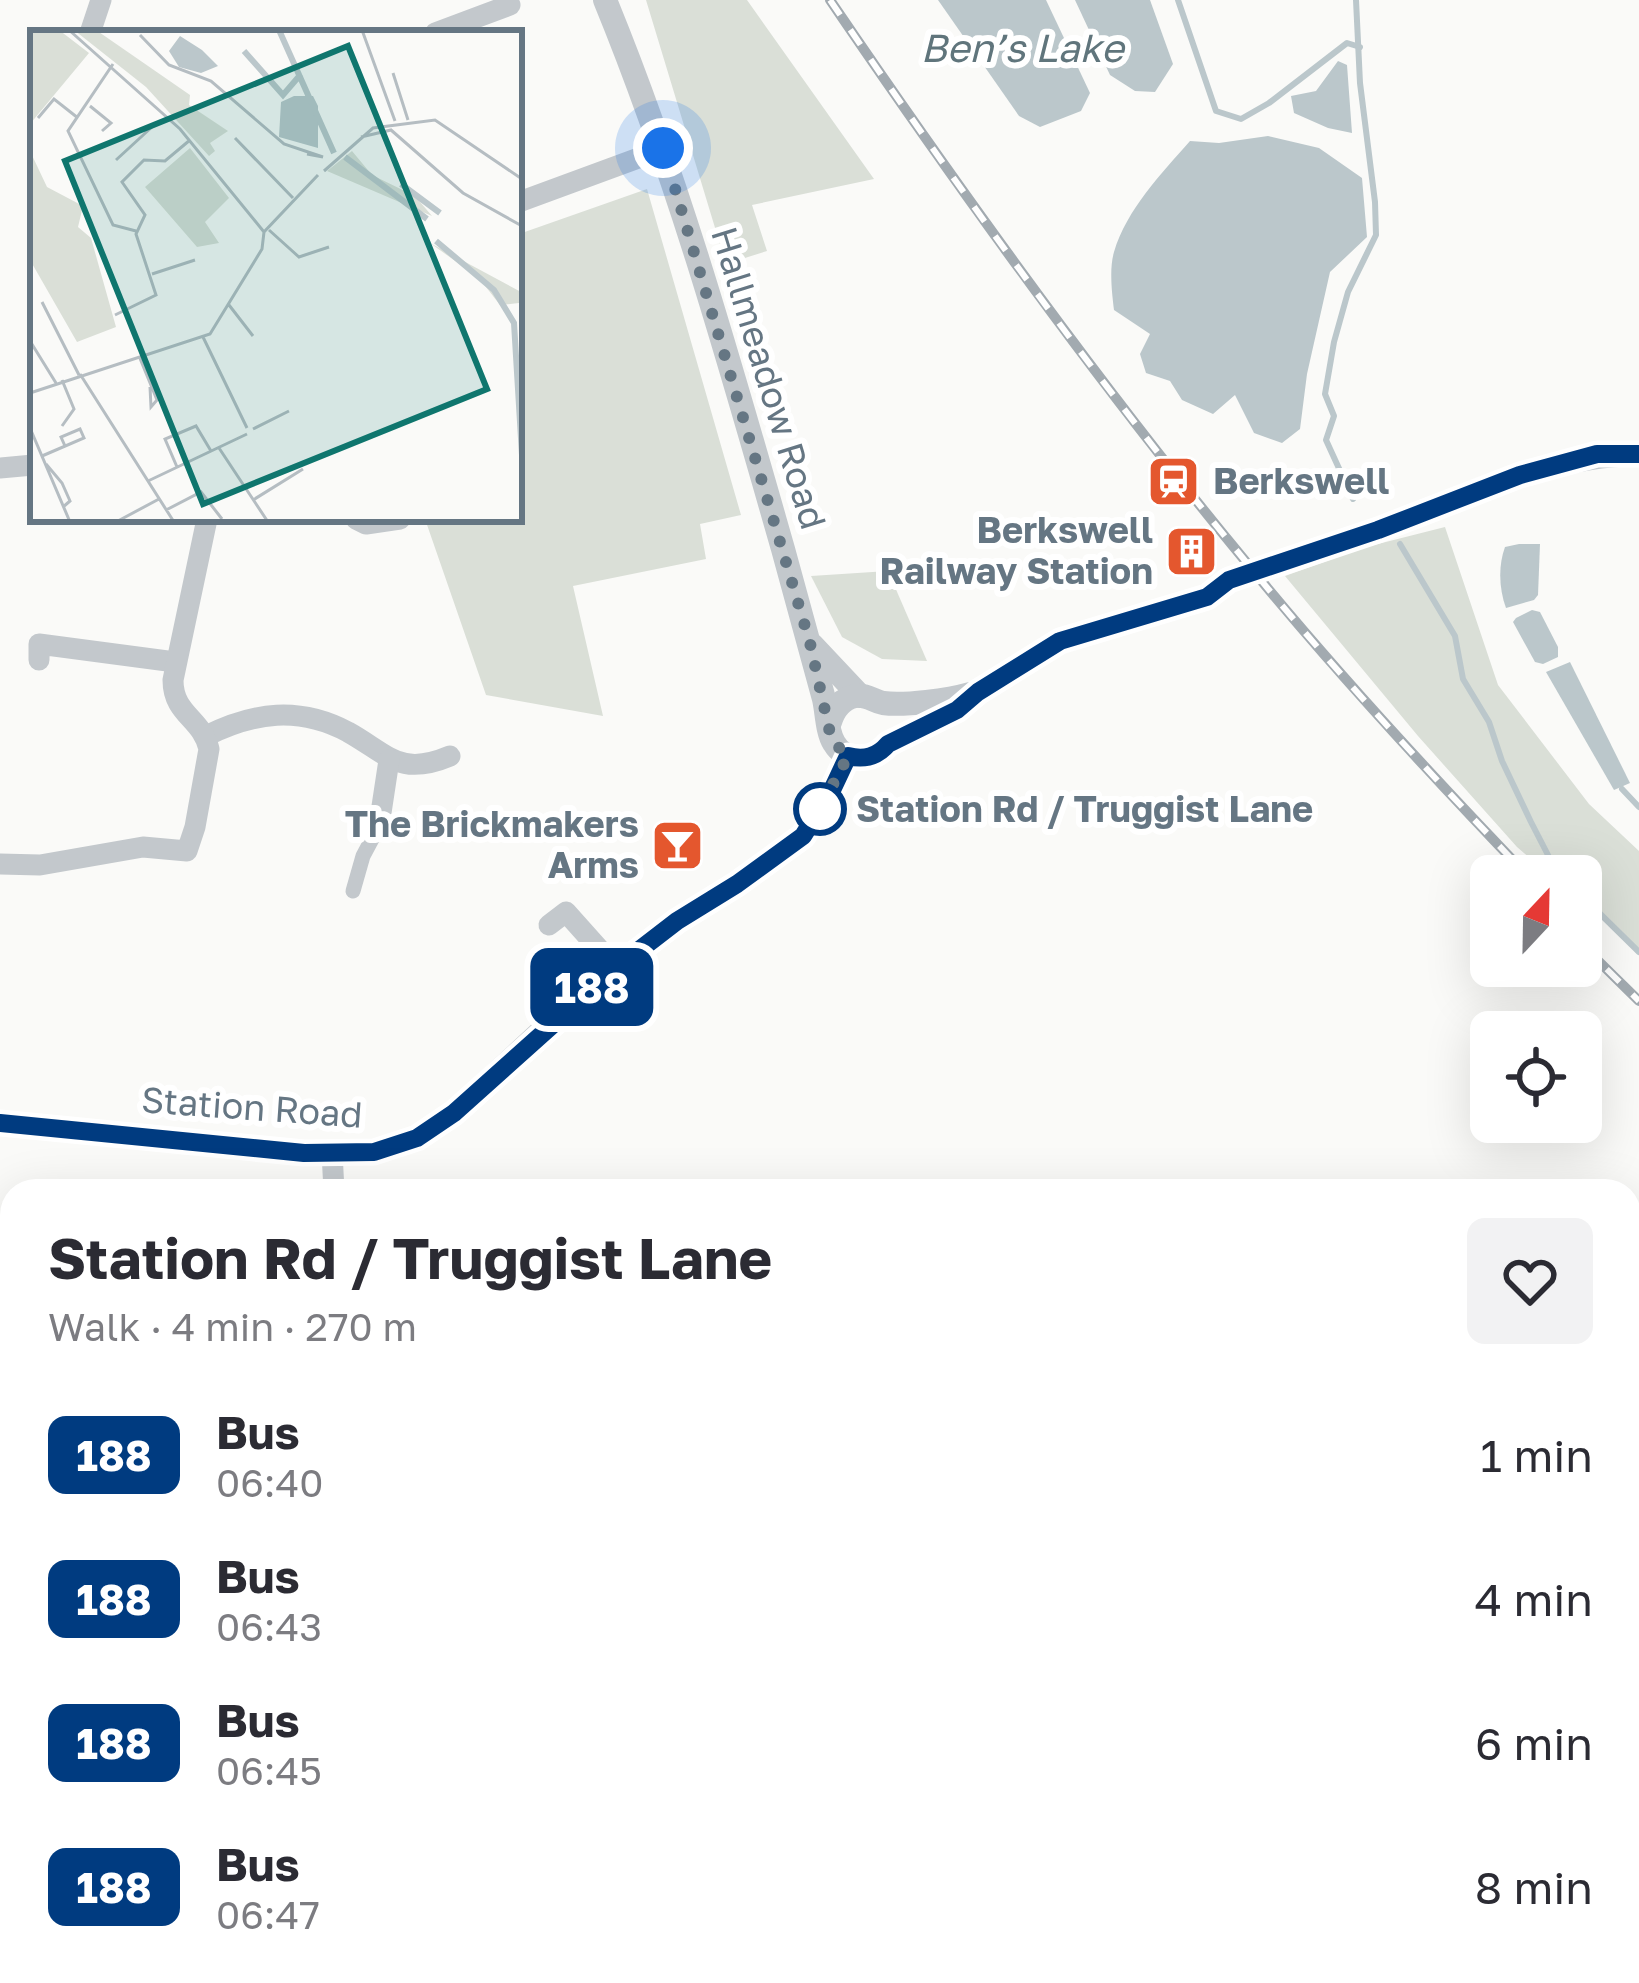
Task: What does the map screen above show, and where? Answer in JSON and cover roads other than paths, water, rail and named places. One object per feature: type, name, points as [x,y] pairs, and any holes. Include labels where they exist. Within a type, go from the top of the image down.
[{"type":"street","points":[[91,30],[101,0]]},
{"type":"street","name":"Hallmeadow Road","points":[[605,0],[663,148],[830,722]]},
{"type":"street","points":[[443,30],[510,5]]},
{"type":"street","points":[[522,201],[663,148]]},
{"type":"street","points":[[1266,568],[1520,475],[1597,454],[1639,454]]},
{"type":"street","points":[[0,468],[30,465]]},
{"type":"street","points":[[0,864],[40,865],[143,847],[187,851],[209,749],[206,736],[178,706],[173,693],[207,522]]},
{"type":"street","points":[[978,692],[949,700],[852,697],[838,706],[830,722],[834,743],[848,756],[866,758],[957,710],[1060,641],[1207,597],[1229,580]]},
{"type":"street","name":"Hallmeadow Road","points":[[810,643],[871,699]]},
{"type":"street","points":[[39,660],[39,644],[176,662]]},
{"type":"street","points":[[871,699],[891,716],[888,744]]},
{"type":"street","points":[[206,736],[230,724],[277,713],[311,718],[346,731],[389,760],[409,766],[449,756]]},
{"type":"street","name":"Station Road","points":[[0,1124],[304,1153],[374,1152],[417,1138],[437,1126],[616,968],[803,836],[848,756]]},
{"type":"street","points":[[353,891],[363,856],[389,828],[389,760]]},
{"type":"street","points":[[563,914],[616,968]]},
{"type":"street","points":[[332,1152],[333,1179]]},
{"type":"water","name":"Ben’s Lake","points":[[938,0],[1046,0],[1090,93],[1081,111],[1040,127],[1019,116]]},
{"type":"water","points":[[1075,0],[1150,0],[1173,64],[1155,92],[1135,91],[1110,75]]},
{"type":"water","points":[[1338,61],[1347,65],[1352,133],[1294,113],[1291,96],[1316,91]]},
{"type":"water","points":[[1268,136],[1319,148],[1362,178],[1367,237],[1330,272],[1300,429],[1282,443],[1254,433],[1235,395],[1213,414],[1182,400],[1170,381],[1146,373],[1140,354],[1150,334],[1114,310],[1111,281],[1114,252],[1127,221],[1190,141],[1219,143]]},
{"type":"water","points":[[1540,544],[1538,595],[1506,608],[1500,577],[1503,554],[1505,547]]},
{"type":"water","points":[[1532,610],[1540,612],[1558,647],[1558,657],[1543,664],[1535,662],[1513,622]]},
{"type":"water","points":[[1570,662],[1630,783],[1614,790],[1546,672]]},
{"type":"waterway","points":[[1178,0],[1216,111],[1241,119],[1347,43],[1360,47]]},
{"type":"waterway","points":[[1353,499],[1326,440],[1334,416],[1325,394],[1348,292],[1376,235],[1356,0]]},
{"type":"waterway","points":[[1400,544],[1455,636],[1463,679],[1489,722],[1502,761],[1548,855]]},
{"type":"waterway","points":[[1622,789],[1639,807]]},
{"type":"waterway","points":[[1602,916],[1639,952]]},
{"type":"railway","points":[[830,0],[1030,283],[1187,490],[1346,680],[1508,855]]},
{"type":"railway","points":[[1602,965],[1639,1001]]},
{"type":"place","name":"Berkswell","points":[[1174,481]]},
{"type":"place","name":"Berkswell Railway Station","points":[[1192,551]]},
{"type":"place","name":"Station Rd / Truggist Lane","points":[[820,809]]},
{"type":"place","name":"The Brickmakers Arms","points":[[678,845]]}]
